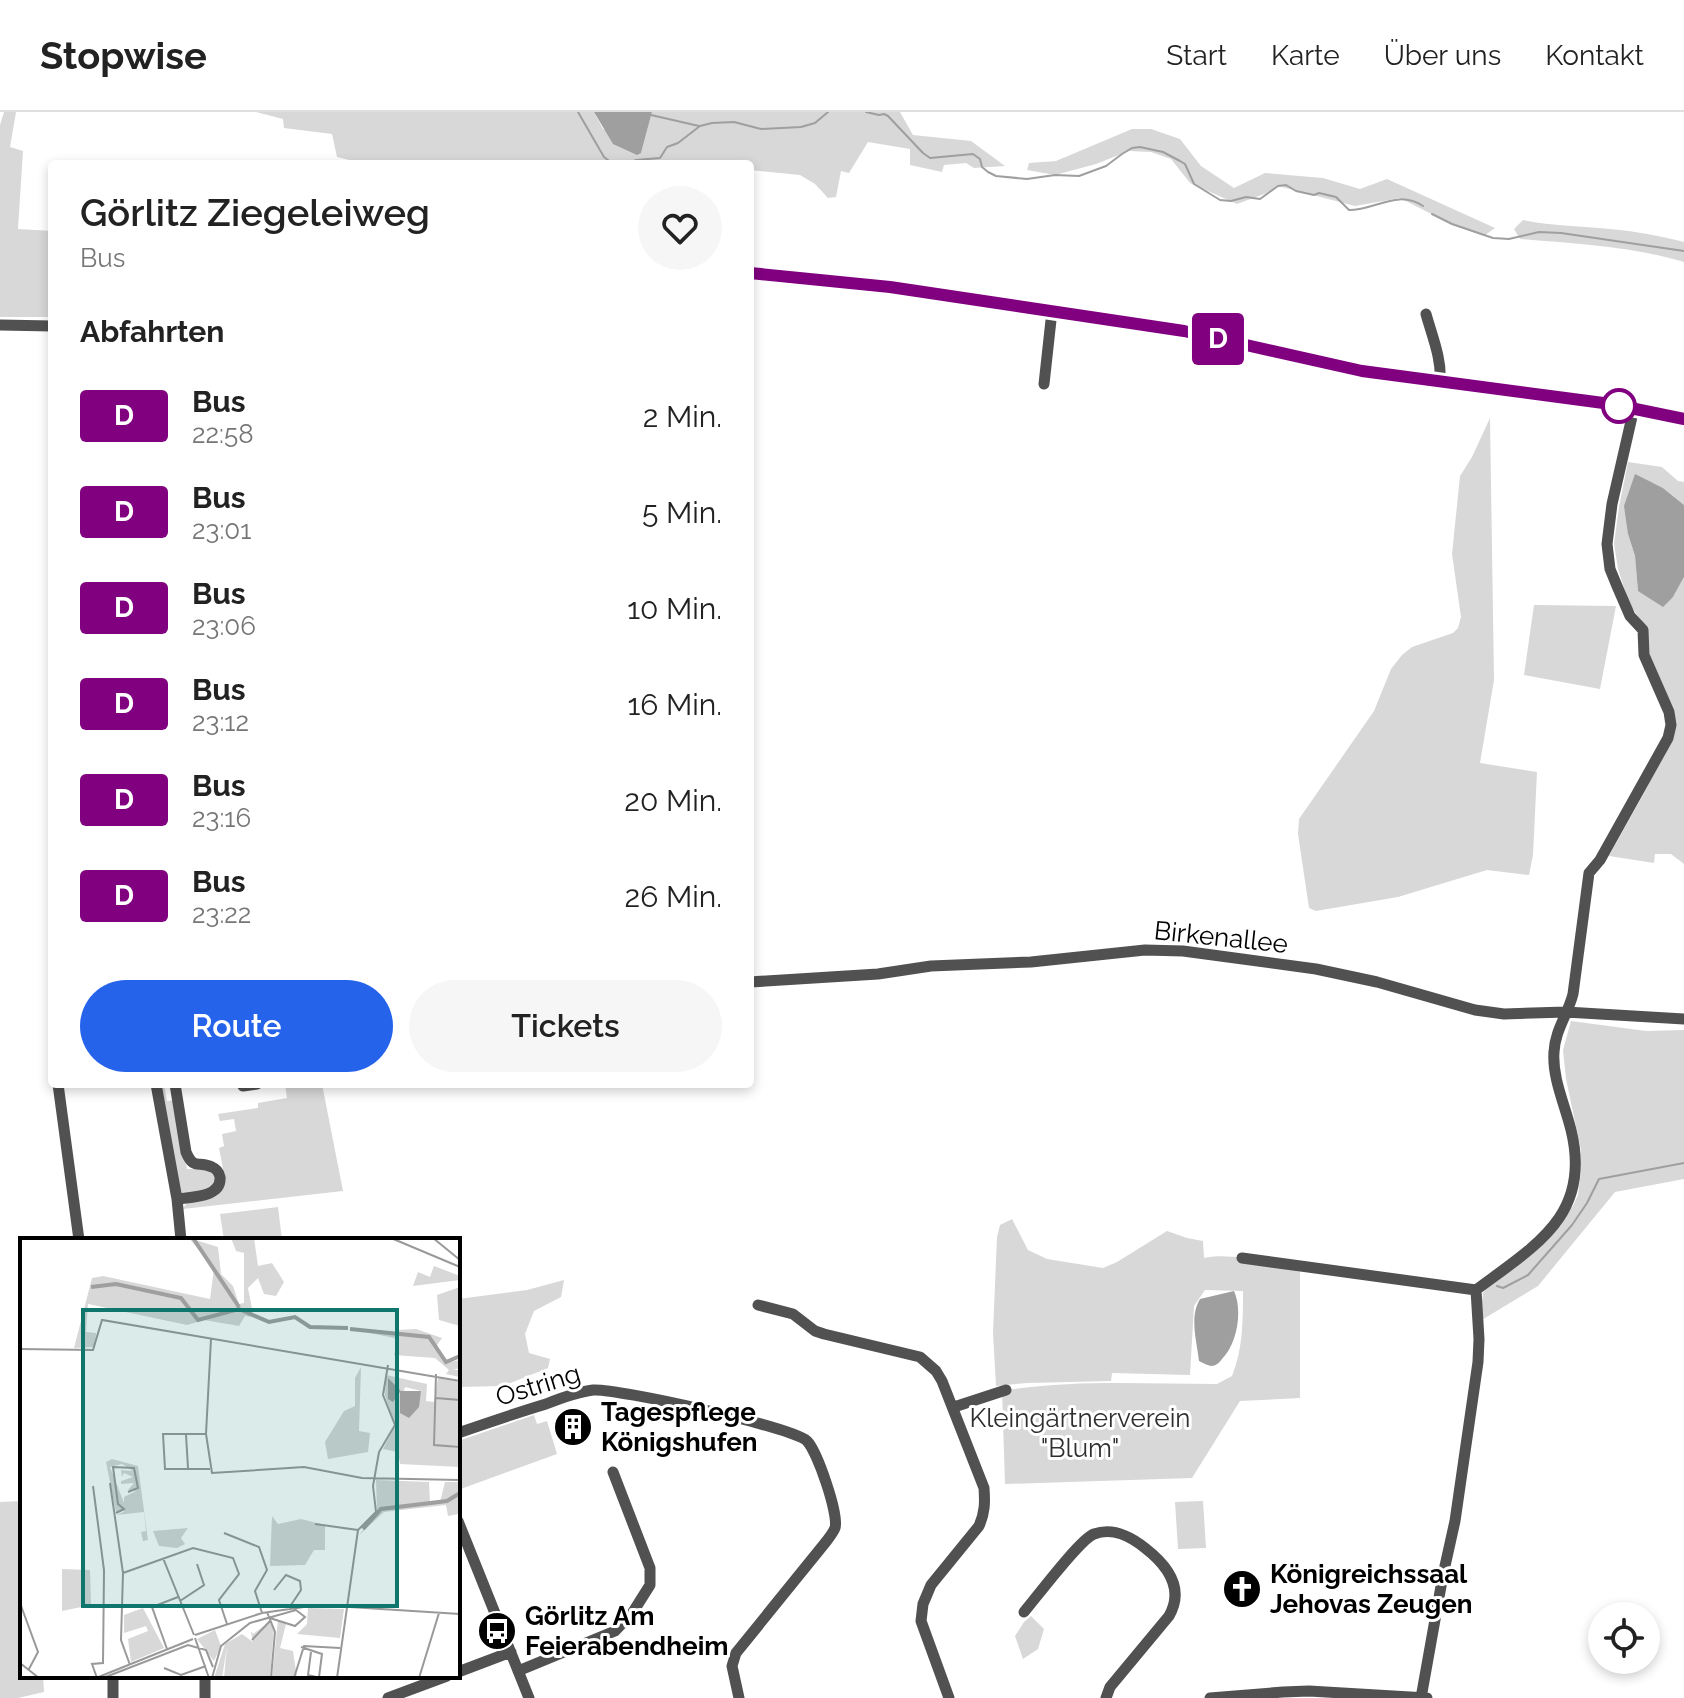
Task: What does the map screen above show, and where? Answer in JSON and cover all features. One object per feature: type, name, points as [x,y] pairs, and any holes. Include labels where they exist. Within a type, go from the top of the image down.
[{"type":"street","points":[[754,273],[890,287],[1184,331],[1362,371],[1634,408],[1684,419]]},
{"type":"street","points":[[1044,384],[1052,311]]},
{"type":"street","points":[[1426,314],[1436,345],[1440,382]]},
{"type":"street","points":[[0,325],[48,326]]},
{"type":"street","points":[[1242,1258],[1476,1290],[1530,1251],[1560,1217],[1573,1193],[1577,1167],[1575,1149],[1554,1055],[1557,1032],[1573,994],[1589,873],[1600,860],[1668,738],[1671,725],[1669,712],[1644,655],[1643,630],[1630,616],[1610,569],[1607,544],[1612,504],[1634,408]]},
{"type":"street","name":"Birkenallee","points":[[754,982],[878,974],[931,966],[1031,962],[1145,950],[1183,951],[1316,969],[1377,982],[1475,1010],[1504,1014],[1566,1012],[1684,1019]]},
{"type":"street","points":[[59,1088],[79,1238]]},
{"type":"street","points":[[157,1088],[177,1199],[181,1238]]},
{"type":"street","points":[[176,1088],[189,1159],[195,1165],[211,1167],[219,1172],[220,1177],[213,1192],[177,1199]]},
{"type":"street","points":[[1421,1698],[1455,1521],[1478,1362],[1476,1290]]},
{"type":"street","points":[[758,1305],[793,1314],[824,1334],[920,1357],[936,1371],[954,1407],[984,1488],[985,1507],[979,1526],[931,1585],[923,1604],[921,1621],[949,1698]]},
{"type":"street","name":"Ostring","points":[[460,1432],[577,1393],[603,1390],[750,1421],[806,1440],[813,1450],[833,1504],[835,1527],[736,1653],[732,1666],[739,1698]]},
{"type":"street","points":[[954,1407],[1006,1390]]},
{"type":"street","points":[[518,1671],[615,1631],[633,1612],[650,1585],[650,1568],[613,1472]]},
{"type":"street","points":[[460,1526],[529,1698]]},
{"type":"street","points":[[1024,1612],[1091,1535],[1106,1532],[1125,1534],[1157,1557],[1170,1572],[1174,1585],[1172,1611],[1110,1687],[1106,1698]]},
{"type":"street","points":[[460,1671],[511,1652]]},
{"type":"street","points":[[388,1698],[442,1678]]},
{"type":"street","points":[[1210,1698],[1309,1691],[1427,1698]]},
{"type":"green space","points":[[4,112],[16,112],[10,147],[23,151],[18,229],[48,231],[48,317],[0,317],[0,125]]},
{"type":"green space","points":[[256,112],[594,112],[603,129],[641,153],[652,112],[900,112],[913,135],[971,141],[1005,166],[974,168],[966,163],[944,165],[942,172],[910,165],[910,149],[868,142],[849,173],[841,171],[836,197],[828,198],[815,184],[800,175],[754,170],[754,160],[349,160],[337,157],[332,134],[284,128],[283,119]]},
{"type":"green space","points":[[1132,129],[1151,129],[1180,139],[1201,166],[1234,188],[1265,173],[1323,178],[1360,189],[1387,179],[1495,228],[1484,236],[1453,225],[1400,198],[1355,206],[1278,186],[1237,204],[1190,183],[1171,159],[1151,152],[1129,151],[1055,175],[1027,170],[1029,163],[1056,161]]},
{"type":"green space","points":[[1523,220],[1629,231],[1684,242],[1684,262],[1623,249],[1520,239],[1514,229]]},
{"type":"green space","points":[[1490,418],[1494,680],[1480,763],[1537,772],[1533,855],[1529,875],[1487,870],[1398,897],[1316,911],[1309,908],[1298,834],[1299,819],[1374,711],[1391,669],[1402,655],[1412,647],[1453,633],[1458,628],[1461,617],[1452,554],[1460,476]]},
{"type":"green space","points":[[1628,462],[1662,467],[1678,481],[1684,482],[1684,505],[1653,483],[1628,534],[1635,556],[1638,591],[1650,597],[1673,597],[1684,577],[1684,864],[1671,854],[1655,854],[1654,863],[1609,856],[1674,733],[1649,657],[1644,625],[1629,603],[1618,569],[1614,544]]},
{"type":"green space","points":[[1534,605],[1616,606],[1600,689],[1524,675]]},
{"type":"green space","points":[[1571,1021],[1646,1031],[1684,1030],[1684,1179],[1615,1192],[1538,1286],[1480,1321],[1483,1293],[1563,1219],[1578,1195],[1581,1150],[1563,1050]]},
{"type":"green space","points":[[160,1088],[165,1088],[167,1101],[176,1100],[187,1169],[206,1169],[216,1176],[215,1187],[183,1195],[178,1193]]},
{"type":"green space","points":[[286,1088],[323,1088],[343,1191],[183,1209],[193,1200],[217,1196],[222,1185],[219,1148],[224,1146],[222,1134],[236,1131],[234,1119],[220,1121],[218,1114],[258,1108],[258,1103],[287,1098]]},
{"type":"green space","points":[[278,1207],[282,1238],[224,1238],[220,1214]]},
{"type":"green space","name":"Kleingärtnerverein \"Blum\"","points":[[1012,1219],[1028,1250],[1047,1259],[1103,1268],[1167,1231],[1203,1241],[1204,1258],[1238,1257],[1300,1267],[1300,1398],[1240,1401],[1192,1478],[1005,1484],[1002,1391],[1082,1384],[1217,1384],[1232,1376],[1236,1366],[1243,1313],[1243,1291],[1205,1290],[1194,1306],[1190,1375],[1112,1373],[1111,1381],[996,1386],[993,1333],[997,1237],[1000,1225]]},
{"type":"green space","points":[[564,1280],[561,1297],[534,1311],[525,1334],[529,1353],[550,1359],[548,1368],[503,1386],[460,1387],[460,1299],[527,1290]]},
{"type":"green space","points":[[534,1415],[537,1424],[547,1421],[557,1454],[460,1489],[460,1440]]},
{"type":"green space","points":[[20,1501],[20,1678],[43,1678],[44,1692],[18,1698],[0,1698],[0,1502]]},
{"type":"green space","points":[[1203,1501],[1206,1548],[1178,1549],[1175,1502]]},
{"type":"green space","points":[[1031,1616],[1044,1629],[1038,1649],[1023,1659],[1015,1636]]},
{"type":"shaded area","points":[[594,112],[652,112],[641,153],[637,155],[613,144]]},
{"type":"shaded area","points":[[1635,474],[1663,488],[1684,505],[1684,577],[1673,597],[1663,607],[1638,591],[1635,556],[1624,506]]},
{"type":"shaded area","points":[[1234,1291],[1238,1317],[1235,1336],[1227,1353],[1214,1365],[1199,1361],[1195,1314],[1200,1299]]},
{"type":"waterway","points":[[578,112],[608,160]]},
{"type":"waterway","points":[[636,160],[660,158],[667,147],[678,143],[700,126],[734,122],[761,129],[801,127],[815,123],[828,112]]},
{"type":"waterway","points":[[866,112],[888,116],[930,158],[973,154],[980,159],[982,167],[996,176],[1027,179],[1079,176],[1106,166],[1132,148],[1140,147],[1163,152],[1185,164],[1194,184],[1220,200],[1260,199],[1278,186],[1286,185],[1296,191],[1336,197],[1349,210],[1404,199],[1423,206]]},
{"type":"waterway","points":[[651,115],[699,126]]},
{"type":"waterway","points":[[1432,214],[1493,238],[1509,239],[1539,232],[1561,233],[1684,251]]},
{"type":"waterway","points":[[1497,1286],[1503,1288],[1528,1275],[1572,1225],[1599,1179],[1684,1163]]},
{"type":"bus line","name":"D","points":[[754,273],[890,287],[1184,331],[1362,371],[1611,404],[1684,419]]},
{"type":"place","name":"Tagespflege Königshufen","points":[[573,1427]]},
{"type":"place","name":"Königreichssaal Jehovas Zeugen","points":[[1242,1589]]},
{"type":"place","name":"Görlitz Am Feierabendheim","points":[[497,1631]]}]
